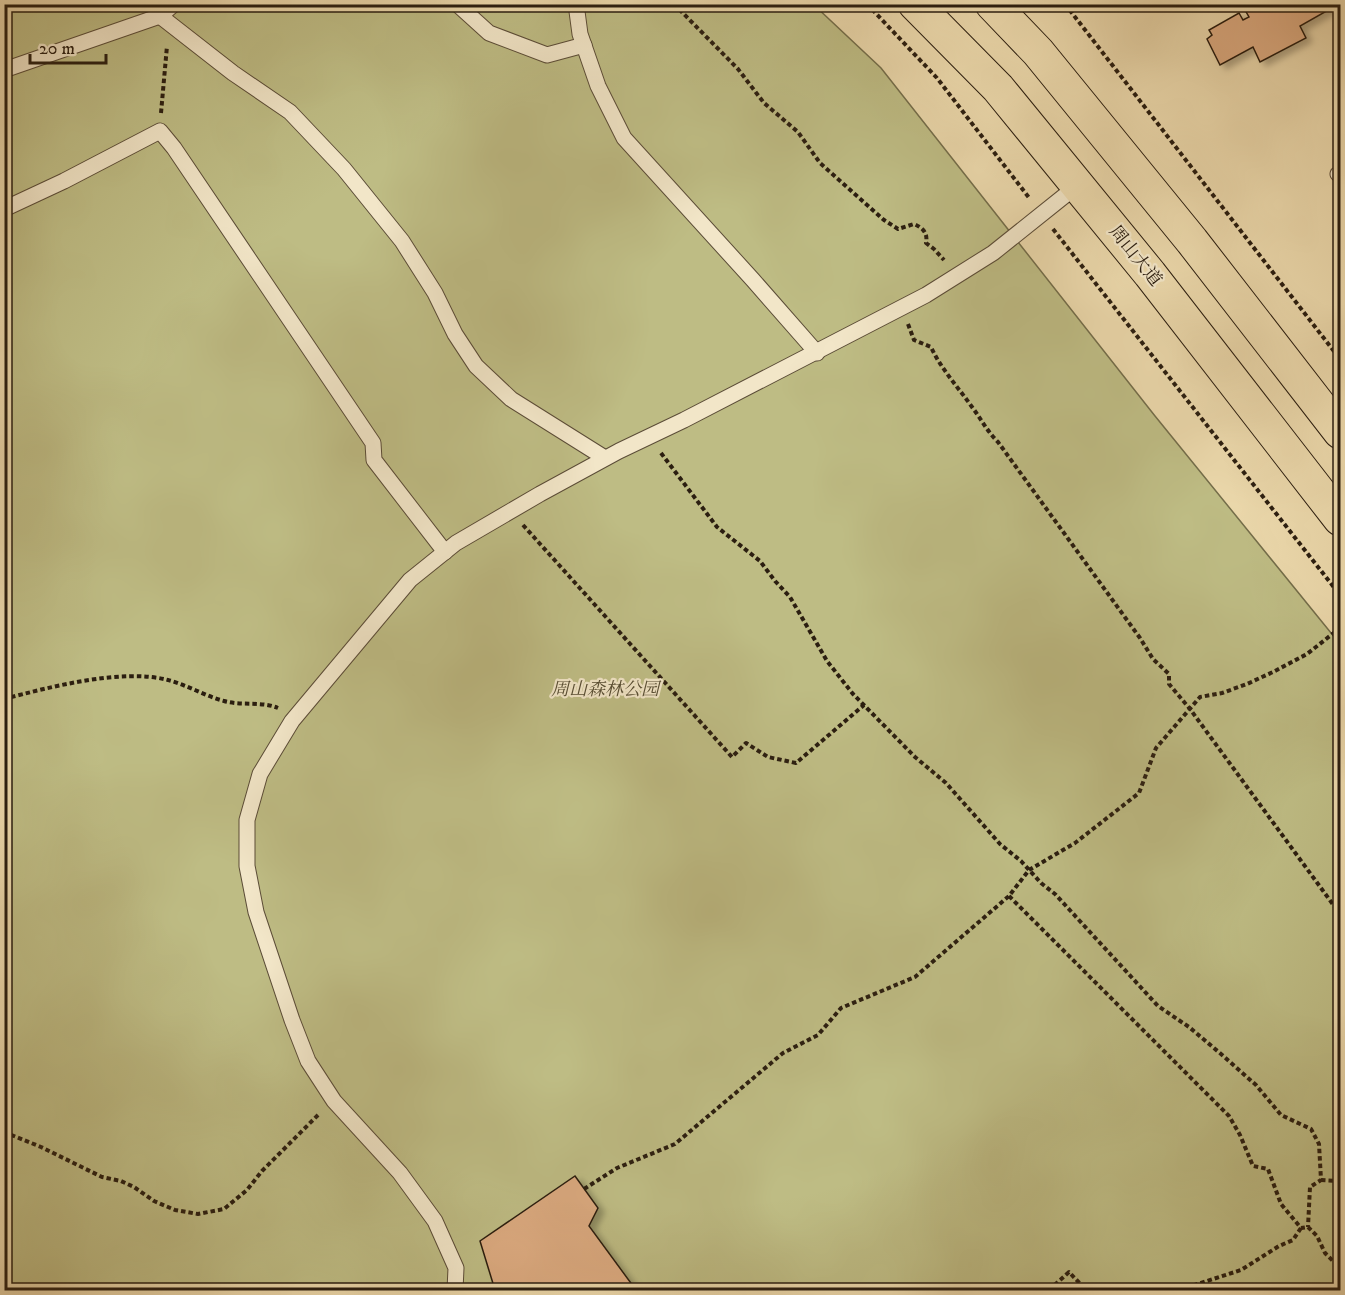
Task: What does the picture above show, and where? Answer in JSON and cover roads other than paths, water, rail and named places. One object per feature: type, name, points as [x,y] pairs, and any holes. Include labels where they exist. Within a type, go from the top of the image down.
[{"type":"main road","name":"周山大道","points":[[915,4],[998,88],[1150,274],[1341,519]]},
{"type":"main road","points":[[992,4],[1038,52],[1192,241],[1341,432]]},
{"type":"lane","points":[[4,70],[174,4]]},
{"type":"lane","points":[[457,4],[489,33],[546,55],[584,45]]},
{"type":"lane","points":[[576,4],[584,45],[598,86],[624,138],[817,353]]},
{"type":"lane","points":[[157,10],[225,67],[290,112],[344,169],[402,241],[435,293],[455,334],[476,366],[511,399],[605,458]]},
{"type":"lane","points":[[4,209],[160,131],[174,148],[373,443],[374,460],[445,552]]},
{"type":"lane","points":[[455,1290],[456,1268],[435,1221],[400,1173],[336,1102],[308,1061],[292,1020],[256,912],[247,866],[247,820],[260,774],[294,719],[410,580],[456,543],[605,458],[817,353],[957,276],[993,253],[1078,186]]},
{"type":"park label","name":"周山森林公园","points":[[605,690]]}]
